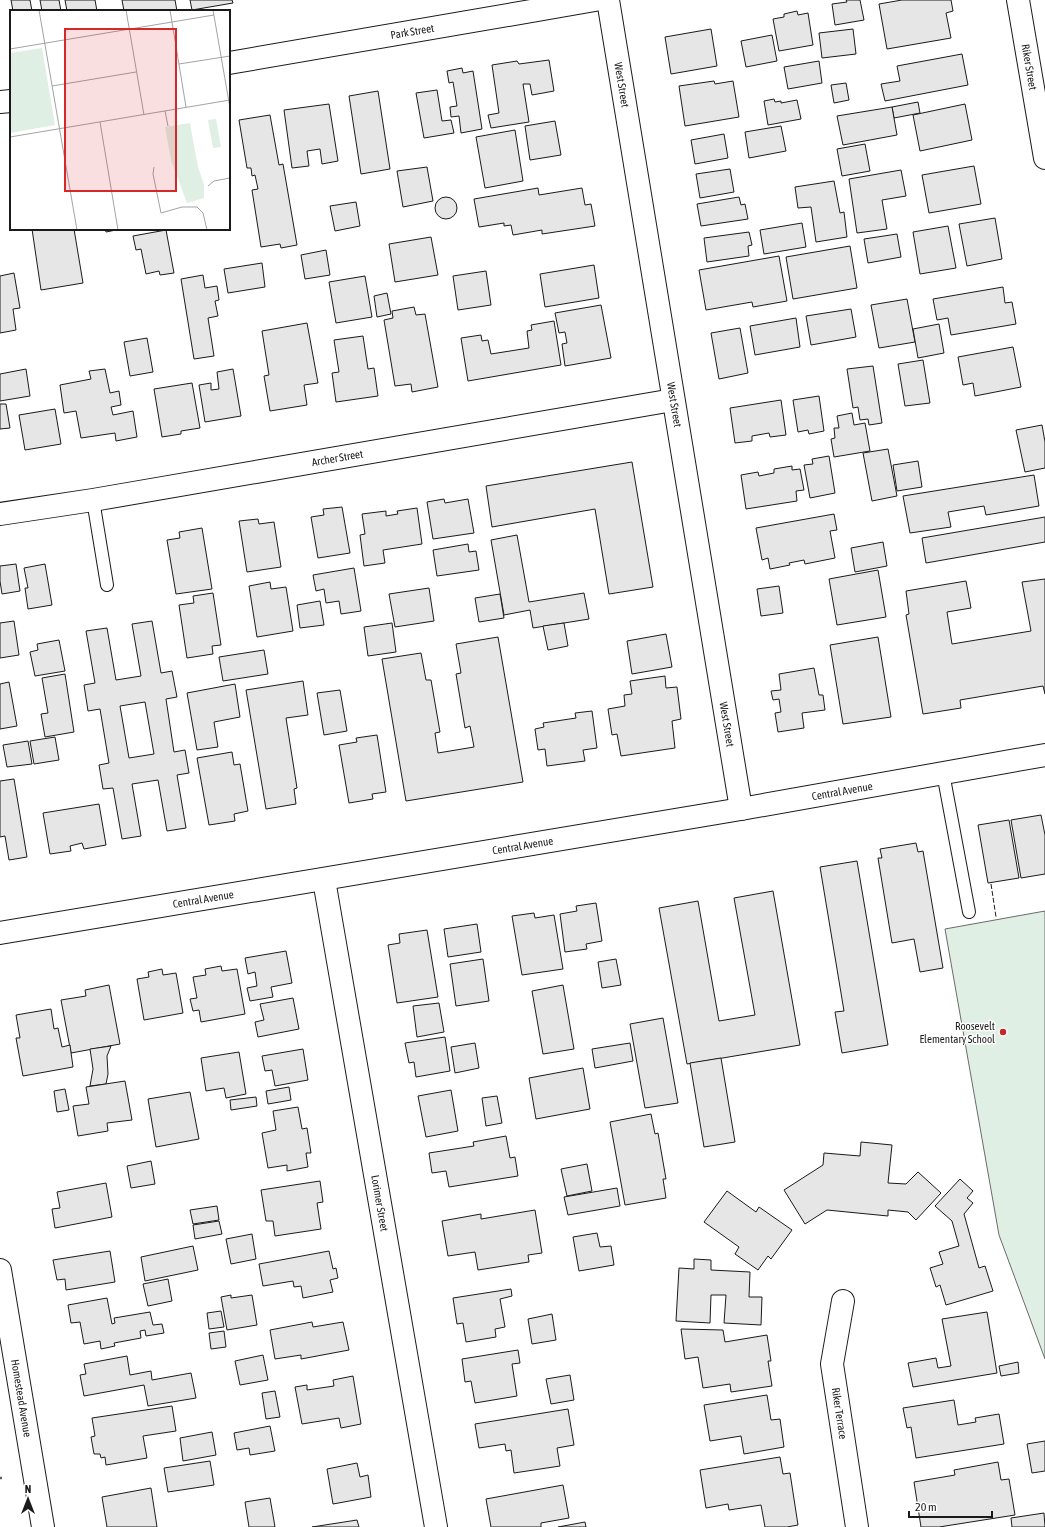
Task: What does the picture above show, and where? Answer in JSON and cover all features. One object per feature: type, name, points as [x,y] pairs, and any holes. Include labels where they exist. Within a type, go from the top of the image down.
[{"type":"street","name":"Park Street","points":[[230,63],[595,0]]},
{"type":"street","name":"West Street","points":[[608,0],[741,810]]},
{"type":"street","name":"Riker Street","points":[[1018,0],[1045,158]]},
{"type":"street","points":[[0,102],[10,100]]},
{"type":"street","name":"Archer Street","points":[[0,514],[93,500],[674,400]]},
{"type":"street","name":"Central Avenue","points":[[0,934],[741,810],[1045,755]]},
{"type":"street","name":"Lorimer Street","points":[[324,880],[436,1527]]},
{"type":"street","name":"Homestead Avenue","points":[[0,1270],[43,1527]]},
{"type":"street","name":"Riker Terrace","points":[[843,1300],[832,1364],[857,1527]]},
{"type":"lane","points":[[93,500],[107,585]]},
{"type":"lane","points":[[944,773],[969,912]]},
{"type":"green space","name":"Roosevelt Elementary School","points":[[1045,911],[1045,1359],[999,1235],[945,929]]},
{"type":"building","points":[[11,0],[30,0],[32,10],[13,10]]},
{"type":"building","points":[[40,0],[59,0],[61,10],[42,10]]},
{"type":"building","points":[[65,0],[95,0],[97,10],[67,10]]},
{"type":"building","points":[[122,0],[175,0],[177,10],[124,10]]},
{"type":"building","points":[[190,0],[232,0],[233,3],[192,10]]},
{"type":"building","points":[[846,0],[860,0],[864,20],[835,25],[832,4],[847,2]]},
{"type":"building","points":[[902,0],[951,0],[953,11],[946,13],[951,38],[887,49],[879,4]]},
{"type":"building","points":[[797,11],[798,15],[808,13],[813,45],[779,51],[773,19],[784,17],[784,14]]},
{"type":"building","points":[[711,29],[717,66],[671,74],[665,37]]},
{"type":"building","points":[[853,29],[856,54],[822,58],[819,33]]},
{"type":"building","points":[[772,35],[777,61],[746,67],[741,41]]},
{"type":"building","points":[[962,54],[968,85],[885,101],[881,84],[900,81],[897,66]]},
{"type":"building","points":[[549,60],[554,91],[532,95],[530,84],[523,84],[529,122],[491,128],[488,115],[499,113],[492,65],[517,61],[519,64]]},
{"type":"building","points":[[819,61],[822,83],[788,89],[784,67]]},
{"type":"building","points":[[462,68],[463,73],[473,71],[482,129],[461,133],[459,116],[451,117],[450,107],[457,106],[453,82],[449,83],[447,71]]},
{"type":"building","points":[[714,81],[715,84],[733,81],[739,117],[685,126],[679,86]]},
{"type":"building","points":[[846,83],[849,100],[834,103],[831,85]]},
{"type":"building","points":[[437,90],[442,121],[451,120],[454,133],[424,138],[416,93]]},
{"type":"building","points":[[378,91],[390,169],[361,174],[349,96]]},
{"type":"building","points":[[774,99],[775,102],[781,101],[781,103],[797,100],[801,119],[768,125],[764,101]]},
{"type":"building","points":[[918,102],[920,113],[894,118],[892,107]]},
{"type":"building","points":[[329,104],[338,161],[322,164],[320,149],[307,151],[309,166],[292,168],[284,110]]},
{"type":"building","points":[[965,104],[972,140],[920,151],[913,115]]},
{"type":"building","points":[[892,107],[897,135],[843,145],[837,116]]},
{"type":"building","points":[[270,115],[279,165],[283,164],[297,245],[281,248],[280,244],[261,247],[252,190],[258,189],[255,175],[252,176],[251,168],[247,168],[239,120]]},
{"type":"building","points":[[555,121],[561,155],[530,160],[525,126]]},
{"type":"building","points":[[781,126],[786,151],[749,158],[745,132]]},
{"type":"building","points":[[515,130],[523,181],[485,188],[476,137]]},
{"type":"building","points":[[724,134],[728,158],[695,164],[691,140]]},
{"type":"building","points":[[865,144],[870,171],[842,176],[837,149]]},
{"type":"building","points":[[974,166],[981,204],[929,213],[922,175]]},
{"type":"building","points":[[427,167],[433,201],[403,207],[397,171]]},
{"type":"building","points":[[730,169],[734,192],[700,198],[696,174]]},
{"type":"building","points":[[901,170],[906,196],[882,200],[887,229],[857,233],[849,179]]},
{"type":"building","points":[[834,181],[840,213],[844,212],[847,237],[816,242],[811,207],[798,208],[795,187]]},
{"type":"building","points":[[538,188],[539,195],[582,188],[585,205],[591,204],[595,226],[542,234],[542,230],[513,235],[511,225],[504,226],[504,223],[479,227],[474,199]]},
{"type":"building","points":[[446,197],[454,200],[457,208],[454,216],[446,219],[438,216],[435,208],[438,200]]},
{"type":"building","points":[[739,197],[741,205],[745,204],[748,219],[701,226],[697,204]]},
{"type":"building","points":[[356,202],[360,226],[335,231],[330,206]]},
{"type":"building","points":[[995,218],[1002,259],[967,266],[959,224]]},
{"type":"building","points":[[802,223],[806,247],[764,254],[760,230]]},
{"type":"building","points":[[948,226],[956,268],[920,274],[913,232]]},
{"type":"building","points":[[32,230],[74,230],[83,283],[41,290]]},
{"type":"building","points":[[105,230],[116,230],[106,232]]},
{"type":"building","points":[[166,230],[174,273],[160,275],[159,271],[146,274],[141,249],[136,250],[133,236]]},
{"type":"building","points":[[749,232],[752,245],[748,246],[749,256],[707,262],[704,238]]},
{"type":"building","points":[[897,234],[901,257],[868,263],[864,239]]},
{"type":"building","points":[[431,237],[438,275],[395,282],[389,244]]},
{"type":"building","points":[[850,246],[857,288],[793,299],[786,257]]},
{"type":"building","points":[[326,250],[330,275],[305,279],[301,255]]},
{"type":"building","points":[[779,256],[787,301],[753,307],[752,302],[706,310],[699,270]]},
{"type":"building","points":[[262,263],[265,287],[228,293],[224,269]]},
{"type":"building","points":[[594,265],[599,298],[545,307],[540,274]]},
{"type":"building","points":[[486,271],[491,305],[458,310],[453,276]]},
{"type":"building","points":[[14,273],[20,308],[13,309],[16,330],[0,333],[0,276]]},
{"type":"building","points":[[203,275],[205,288],[217,286],[219,300],[215,301],[218,316],[208,318],[214,356],[194,359],[181,279]]},
{"type":"building","points":[[365,276],[372,317],[336,323],[329,282]]},
{"type":"building","points":[[1003,287],[1005,303],[1012,302],[1016,324],[951,335],[948,318],[937,320],[933,299]]},
{"type":"building","points":[[387,293],[391,314],[377,317],[374,296]]},
{"type":"building","points":[[907,299],[915,342],[879,348],[871,305]]},
{"type":"building","points":[[601,305],[611,358],[565,366],[562,344],[567,343],[565,332],[559,333],[555,313]]},
{"type":"building","points":[[414,307],[416,315],[425,314],[438,387],[412,392],[411,384],[395,386],[384,320],[393,318],[392,311]]},
{"type":"building","points":[[851,309],[856,337],[811,345],[806,316]]},
{"type":"building","points":[[796,318],[800,347],[755,355],[750,326]]},
{"type":"building","points":[[554,321],[561,365],[468,381],[461,338],[481,335],[482,341],[488,340],[491,354],[529,348],[527,331],[532,330],[531,325]]},
{"type":"building","points":[[307,323],[318,383],[304,385],[307,405],[270,411],[264,376],[269,375],[262,331]]},
{"type":"building","points":[[939,324],[944,353],[918,358],[913,329]]},
{"type":"building","points":[[740,328],[748,373],[719,379],[711,333]]},
{"type":"building","points":[[363,336],[368,369],[374,368],[378,396],[336,402],[332,373],[339,372],[334,340]]},
{"type":"building","points":[[147,338],[153,372],[130,376],[124,342]]},
{"type":"building","points":[[1013,347],[1021,387],[975,396],[973,383],[963,385],[958,357]]},
{"type":"building","points":[[923,360],[930,403],[905,406],[898,364]]},
{"type":"building","points":[[873,366],[882,423],[869,425],[868,419],[860,420],[858,407],[853,408],[847,369]]},
{"type":"building","points":[[26,369],[30,396],[0,401],[0,374]]},
{"type":"building","points":[[105,369],[110,393],[119,391],[121,405],[111,407],[113,415],[133,411],[137,437],[116,441],[115,433],[81,438],[76,411],[64,413],[60,385],[91,379],[89,371]]},
{"type":"building","points":[[233,369],[241,416],[205,422],[199,385],[211,383],[211,390],[219,389],[217,372]]},
{"type":"building","points":[[192,383],[200,428],[181,431],[181,434],[162,437],[154,389]]},
{"type":"building","points":[[819,396],[824,431],[809,434],[808,430],[798,432],[793,400]]},
{"type":"building","points":[[781,400],[786,435],[770,437],[769,433],[752,436],[752,441],[735,443],[730,408]]},
{"type":"building","points":[[0,404],[6,404],[10,428],[0,429]]},
{"type":"building","points":[[55,409],[61,444],[25,450],[19,415]]},
{"type":"building","points":[[852,413],[854,425],[865,423],[870,451],[834,457],[831,439],[835,438],[834,428],[839,428],[837,416]]},
{"type":"building","points":[[1042,425],[1045,442],[1045,468],[1025,472],[1016,430]]},
{"type":"building","points":[[888,449],[897,496],[872,501],[863,453]]},
{"type":"building","points":[[829,456],[835,493],[810,498],[804,465],[813,464],[812,459]]},
{"type":"building","points":[[918,461],[922,487],[897,491],[893,465]]},
{"type":"building","points":[[632,462],[653,587],[609,594],[595,509],[492,527],[486,486]]},
{"type":"building","points":[[792,466],[792,470],[800,469],[804,490],[796,491],[797,501],[746,509],[741,475],[758,472],[759,476],[774,473],[774,469]]},
{"type":"building","points":[[1034,475],[1039,506],[986,515],[984,506],[948,512],[951,527],[910,533],[903,496]]},
{"type":"building","points":[[444,499],[445,503],[468,499],[474,533],[433,539],[427,502]]},
{"type":"building","points":[[342,507],[350,553],[318,558],[311,517],[324,515],[323,509]]},
{"type":"building","points":[[417,508],[422,544],[383,550],[385,563],[364,566],[360,535],[365,534],[362,514],[386,511],[386,516],[398,514],[397,511]]},
{"type":"building","points":[[834,514],[837,530],[830,531],[835,558],[805,564],[804,560],[789,563],[790,565],[770,569],[768,558],[762,560],[756,528]]},
{"type":"building","points":[[1045,517],[1045,542],[926,563],[922,538]]},
{"type":"building","points":[[258,519],[259,524],[274,522],[281,567],[247,572],[239,521]]},
{"type":"building","points":[[202,528],[212,589],[176,594],[167,540],[180,538],[179,532]]},
{"type":"building","points":[[517,535],[529,602],[584,593],[589,619],[533,628],[530,610],[504,615],[491,540]]},
{"type":"building","points":[[883,542],[887,566],[855,572],[851,548]]},
{"type":"building","points":[[468,544],[469,552],[476,551],[479,570],[437,576],[433,550]]},
{"type":"building","points":[[16,564],[20,591],[2,594],[0,566]]},
{"type":"building","points":[[45,564],[52,605],[28,609],[25,588],[28,588],[24,568]]},
{"type":"building","points":[[354,568],[361,611],[341,614],[339,601],[326,603],[324,589],[316,591],[313,575]]},
{"type":"building","points":[[878,570],[886,617],[837,625],[829,579]]},
{"type":"building","points":[[1045,579],[1045,694],[1043,686],[960,700],[961,708],[923,714],[906,615],[909,614],[906,591],[966,581],[971,608],[947,612],[952,644],[1031,631],[1022,582]]},
{"type":"building","points":[[270,582],[271,589],[286,587],[293,631],[257,637],[249,586]]},
{"type":"building","points":[[779,586],[783,613],[761,616],[757,589]]},
{"type":"building","points":[[429,588],[434,621],[395,627],[389,594]]},
{"type":"building","points":[[213,593],[221,645],[212,646],[213,654],[187,658],[179,605],[194,603],[193,596]]},
{"type":"building","points":[[500,594],[504,618],[479,622],[475,598]]},
{"type":"building","points":[[320,601],[324,625],[300,628],[297,605]]},
{"type":"building","points":[[14,621],[19,655],[0,658],[0,623]]},
{"type":"building","points":[[152,621],[161,673],[172,671],[177,697],[166,699],[174,752],[185,750],[189,773],[177,775],[186,828],[167,831],[158,780],[132,784],[141,836],[122,839],[113,788],[103,789],[99,765],[109,763],[100,709],[88,711],[84,685],[95,683],[86,631],[107,628],[116,680],[141,676],[132,624]],"holes":[[[145,702],[154,754],[129,758],[120,706]]]},
{"type":"building","points":[[392,623],[396,652],[368,656],[364,627]]},
{"type":"building","points":[[564,623],[568,646],[548,650],[543,626]]},
{"type":"building","points":[[666,634],[672,667],[632,674],[627,641]]},
{"type":"building","points":[[498,637],[523,782],[406,801],[382,659],[421,653],[426,680],[431,680],[440,732],[435,733],[438,753],[474,747],[470,726],[465,728],[456,674],[461,673],[456,644]]},
{"type":"building","points":[[878,637],[891,717],[843,724],[830,645]]},
{"type":"building","points":[[59,640],[65,671],[35,676],[30,652],[38,650],[37,644]]},
{"type":"building","points":[[264,650],[268,674],[223,681],[219,657]]},
{"type":"building","points":[[814,668],[819,695],[823,695],[825,710],[802,713],[804,728],[778,732],[775,713],[781,712],[779,699],[773,700],[771,691],[781,690],[779,674]]},
{"type":"building","points":[[65,674],[74,732],[45,737],[41,714],[48,713],[42,678]]},
{"type":"building","points":[[665,676],[666,688],[677,687],[681,719],[672,721],[675,748],[621,756],[617,734],[612,735],[608,709],[625,706],[624,695],[632,694],[630,681]]},
{"type":"building","points":[[303,681],[308,715],[286,718],[297,788],[294,789],[296,804],[266,809],[246,690]]},
{"type":"building","points":[[9,682],[17,726],[0,729],[0,684]]},
{"type":"building","points":[[235,684],[240,717],[214,722],[218,747],[197,750],[187,693]]},
{"type":"building","points":[[340,690],[347,731],[324,735],[317,693]]},
{"type":"building","points":[[592,711],[597,748],[583,750],[585,761],[547,766],[545,749],[538,750],[535,729],[544,727],[543,723],[576,718],[575,713]]},
{"type":"building","points":[[377,735],[386,792],[372,794],[373,799],[349,803],[339,745],[357,742],[356,738]]},
{"type":"building","points":[[55,737],[59,760],[34,764],[30,741]]},
{"type":"building","points":[[28,741],[32,764],[7,767],[3,745]]},
{"type":"building","points":[[232,752],[234,765],[240,764],[248,811],[234,814],[235,821],[209,825],[197,758]]},
{"type":"building","points":[[14,779],[27,857],[9,860],[5,836],[0,837],[0,781]]},
{"type":"building","points":[[99,804],[106,845],[84,849],[82,843],[70,846],[71,851],[50,854],[43,813]]},
{"type":"building","points":[[1041,815],[1045,835],[1045,874],[1021,878],[1011,820]]},
{"type":"building","points":[[1009,820],[1019,878],[988,883],[978,825]]},
{"type":"building","points":[[916,843],[918,852],[923,851],[943,968],[920,972],[914,939],[892,943],[878,858],[882,858],[880,849]]},
{"type":"building","points":[[857,861],[888,1045],[842,1053],[835,1012],[844,1011],[820,867]]},
{"type":"building","points":[[773,891],[800,1045],[687,1064],[659,908],[698,901],[719,1021],[755,1015],[734,898]]},
{"type":"building","points":[[596,903],[602,941],[586,944],[587,949],[565,952],[560,914],[577,911],[576,906]]},
{"type":"building","points":[[534,913],[535,918],[554,915],[563,969],[522,975],[512,916]]},
{"type":"building","points":[[477,924],[481,952],[448,957],[444,929]]},
{"type":"building","points":[[427,930],[438,997],[397,1003],[388,945],[400,943],[399,934]]},
{"type":"building","points":[[286,951],[292,983],[271,987],[273,997],[250,1001],[247,988],[257,986],[255,972],[248,974],[245,958]]},
{"type":"building","points":[[483,959],[489,1001],[456,1006],[450,964]]},
{"type":"building","points":[[616,959],[621,985],[602,988],[598,962]]},
{"type":"building","points":[[221,966],[222,971],[237,969],[245,1014],[201,1022],[199,1010],[193,1011],[190,999],[197,998],[193,977],[206,975],[205,969]]},
{"type":"building","points":[[162,969],[163,975],[176,973],[183,1013],[144,1020],[137,979],[149,977],[148,972]]},
{"type":"building","points":[[109,985],[120,1044],[71,1053],[61,1000],[86,996],[85,990]]},
{"type":"building","points":[[563,985],[574,1049],[543,1054],[532,991]]},
{"type":"building","points":[[293,998],[299,1029],[258,1037],[255,1022],[264,1020],[260,1004]]},
{"type":"building","points":[[439,1003],[444,1032],[417,1037],[413,1006]]},
{"type":"building","points":[[51,1009],[54,1029],[58,1028],[62,1047],[70,1045],[73,1067],[23,1076],[16,1038],[20,1038],[16,1015]]},
{"type":"building","points":[[663,1018],[678,1103],[645,1108],[630,1024]]},
{"type":"building","points":[[445,1037],[450,1071],[416,1077],[414,1062],[409,1063],[405,1043]]},
{"type":"building","points":[[475,1043],[479,1068],[455,1073],[451,1047]]},
{"type":"building","points":[[630,1043],[633,1061],[595,1068],[592,1049]]},
{"type":"building","points":[[111,1046],[107,1056],[108,1074],[106,1084],[90,1086],[93,1069],[90,1049]]},
{"type":"building","points":[[303,1049],[308,1080],[275,1086],[272,1070],[265,1071],[262,1056]]},
{"type":"building","points":[[239,1052],[246,1094],[226,1098],[224,1088],[206,1091],[201,1058]]},
{"type":"building","points":[[721,1058],[735,1142],[704,1147],[690,1063]]},
{"type":"building","points":[[583,1068],[590,1109],[536,1119],[529,1078]]},
{"type":"building","points":[[125,1081],[132,1120],[107,1123],[108,1131],[78,1136],[73,1106],[89,1104],[86,1087]]},
{"type":"building","points":[[289,1087],[291,1100],[268,1104],[266,1091]]},
{"type":"building","points":[[65,1089],[69,1110],[57,1112],[54,1091]]},
{"type":"building","points":[[451,1090],[458,1131],[426,1137],[418,1096]]},
{"type":"building","points":[[190,1092],[199,1139],[156,1147],[148,1099]]},
{"type":"building","points":[[497,1096],[502,1123],[486,1126],[482,1098]]},
{"type":"building","points":[[256,1097],[257,1106],[231,1110],[230,1100]]},
{"type":"building","points":[[298,1107],[302,1129],[307,1128],[311,1153],[306,1153],[308,1167],[287,1171],[287,1165],[268,1168],[262,1133],[276,1130],[273,1111]]},
{"type":"building","points":[[651,1114],[655,1134],[658,1133],[666,1179],[663,1179],[666,1198],[625,1205],[610,1122]]},
{"type":"building","points":[[506,1136],[510,1158],[515,1157],[518,1176],[449,1187],[446,1171],[432,1173],[429,1153],[474,1146],[473,1142]]},
{"type":"building","points":[[861,1142],[892,1145],[888,1183],[906,1184],[918,1172],[941,1193],[916,1220],[908,1212],[888,1210],[888,1216],[827,1210],[805,1224],[784,1190],[823,1165],[824,1153],[860,1156]]},
{"type":"building","points":[[151,1161],[155,1184],[131,1188],[127,1166]]},
{"type":"building","points":[[587,1164],[592,1191],[567,1196],[561,1169]]},
{"type":"building","points":[[960,1179],[973,1191],[967,1198],[973,1203],[964,1214],[979,1268],[985,1266],[993,1291],[946,1305],[940,1285],[936,1287],[930,1268],[943,1264],[939,1252],[959,1246],[952,1221],[935,1206]]},
{"type":"building","points":[[320,1181],[323,1202],[317,1203],[321,1229],[275,1236],[273,1221],[266,1221],[261,1190]]},
{"type":"building","points":[[106,1183],[112,1217],[55,1228],[52,1209],[60,1208],[57,1192]]},
{"type":"building","points":[[617,1188],[620,1206],[568,1215],[564,1197]]},
{"type":"building","points":[[727,1191],[756,1212],[759,1207],[792,1230],[771,1259],[768,1256],[758,1270],[735,1254],[739,1247],[704,1222]]},
{"type":"building","points":[[217,1206],[219,1220],[193,1224],[190,1210]]},
{"type":"building","points":[[535,1210],[542,1253],[528,1255],[529,1262],[478,1270],[475,1252],[448,1256],[442,1221],[481,1214],[481,1219]]},
{"type":"building","points":[[219,1221],[222,1234],[195,1239],[193,1225]]},
{"type":"building","points":[[597,1233],[600,1247],[611,1246],[614,1265],[579,1271],[573,1237]]},
{"type":"building","points":[[252,1234],[256,1259],[231,1264],[226,1239]]},
{"type":"building","points":[[193,1246],[198,1270],[145,1281],[141,1257]]},
{"type":"building","points":[[110,1251],[115,1282],[66,1290],[65,1279],[57,1280],[53,1260]]},
{"type":"building","points":[[329,1251],[333,1269],[336,1268],[338,1278],[330,1280],[333,1292],[303,1298],[301,1286],[294,1287],[293,1281],[263,1286],[259,1264]]},
{"type":"building","points":[[694,1259],[711,1260],[711,1270],[750,1272],[749,1297],[762,1297],[761,1325],[724,1323],[726,1295],[711,1295],[710,1323],[676,1321],[679,1268],[694,1269]]},
{"type":"building","points":[[168,1279],[172,1301],[148,1306],[143,1284]]},
{"type":"building","points":[[511,1289],[512,1296],[500,1299],[505,1327],[495,1329],[496,1337],[466,1342],[463,1323],[457,1324],[453,1298]]},
{"type":"building","points":[[231,1295],[231,1298],[252,1295],[257,1325],[227,1330],[221,1297]]},
{"type":"building","points":[[107,1298],[112,1324],[115,1323],[114,1318],[150,1312],[153,1325],[162,1324],[164,1333],[146,1336],[145,1330],[140,1331],[141,1338],[114,1343],[115,1346],[101,1349],[100,1341],[84,1344],[80,1322],[71,1323],[68,1305]]},
{"type":"building","points":[[221,1311],[224,1327],[209,1329],[207,1313]]},
{"type":"building","points":[[987,1312],[997,1373],[913,1387],[908,1363],[936,1358],[938,1368],[951,1366],[942,1319]]},
{"type":"building","points":[[552,1314],[556,1340],[532,1344],[528,1319]]},
{"type":"building","points":[[312,1322],[313,1327],[343,1322],[349,1350],[301,1359],[301,1355],[275,1359],[270,1330]]},
{"type":"building","points":[[681,1329],[723,1330],[725,1342],[767,1335],[771,1361],[768,1361],[772,1386],[731,1392],[730,1384],[703,1388],[698,1357],[685,1359]]},
{"type":"building","points":[[224,1331],[226,1347],[211,1349],[209,1333]]},
{"type":"building","points":[[518,1350],[520,1363],[512,1364],[517,1396],[475,1403],[471,1381],[465,1382],[462,1359]]},
{"type":"building","points":[[263,1355],[268,1380],[240,1385],[235,1361]]},
{"type":"building","points":[[127,1356],[130,1375],[151,1371],[152,1380],[191,1373],[196,1398],[148,1406],[144,1385],[84,1396],[80,1375],[86,1374],[84,1364]]},
{"type":"building","points":[[1018,1362],[1019,1373],[1001,1376],[999,1366]]},
{"type":"building","points":[[570,1375],[574,1400],[551,1404],[546,1379]]},
{"type":"building","points":[[353,1376],[361,1424],[341,1428],[339,1418],[302,1424],[295,1387],[307,1385],[307,1390],[334,1386],[333,1380]]},
{"type":"building","points":[[275,1391],[280,1417],[266,1419],[262,1393]]},
{"type":"building","points":[[767,1395],[771,1420],[780,1419],[784,1447],[744,1454],[741,1436],[710,1441],[704,1405]]},
{"type":"building","points":[[954,1400],[958,1425],[976,1422],[975,1418],[999,1414],[1004,1444],[916,1458],[911,1427],[907,1428],[903,1408]]},
{"type":"building","points":[[172,1406],[176,1431],[143,1436],[147,1458],[106,1465],[105,1457],[101,1458],[100,1454],[94,1454],[91,1437],[95,1436],[92,1418]]},
{"type":"building","points":[[568,1409],[574,1445],[557,1448],[560,1466],[514,1473],[511,1450],[506,1451],[505,1444],[479,1448],[475,1424]]},
{"type":"building","points":[[270,1426],[275,1451],[250,1455],[249,1448],[237,1450],[234,1433]]},
{"type":"building","points":[[212,1432],[216,1455],[183,1461],[180,1438]]},
{"type":"building","points":[[1045,1441],[1045,1471],[1032,1473],[1027,1444]]},
{"type":"building","points":[[780,1457],[783,1474],[790,1473],[798,1525],[787,1527],[765,1527],[761,1505],[729,1510],[728,1504],[706,1508],[700,1470]]},
{"type":"building","points":[[210,1461],[214,1485],[168,1492],[164,1468]]},
{"type":"building","points":[[998,1462],[1001,1480],[1009,1479],[1015,1515],[939,1527],[921,1527],[914,1482],[955,1475],[954,1470]]},
{"type":"building","points":[[357,1463],[360,1477],[368,1475],[371,1497],[333,1504],[327,1469]]},
{"type":"building","points":[[563,1485],[569,1518],[541,1523],[541,1527],[491,1527],[486,1499]]},
{"type":"building","points":[[151,1488],[157,1527],[107,1527],[102,1497]]},
{"type":"building","points":[[270,1498],[275,1527],[249,1527],[245,1502]]},
{"type":"building","points":[[1044,1513],[1045,1527],[1012,1527],[1011,1518]]},
{"type":"building","points":[[357,1520],[359,1527],[312,1527]]},
{"type":"building","points":[[585,1522],[586,1527],[558,1527]]},
{"type":"fence","points":[[991,884],[996,917]]},
{"type":"place","name":"Roosevelt Elementary School","points":[[1003,1032]]}]
